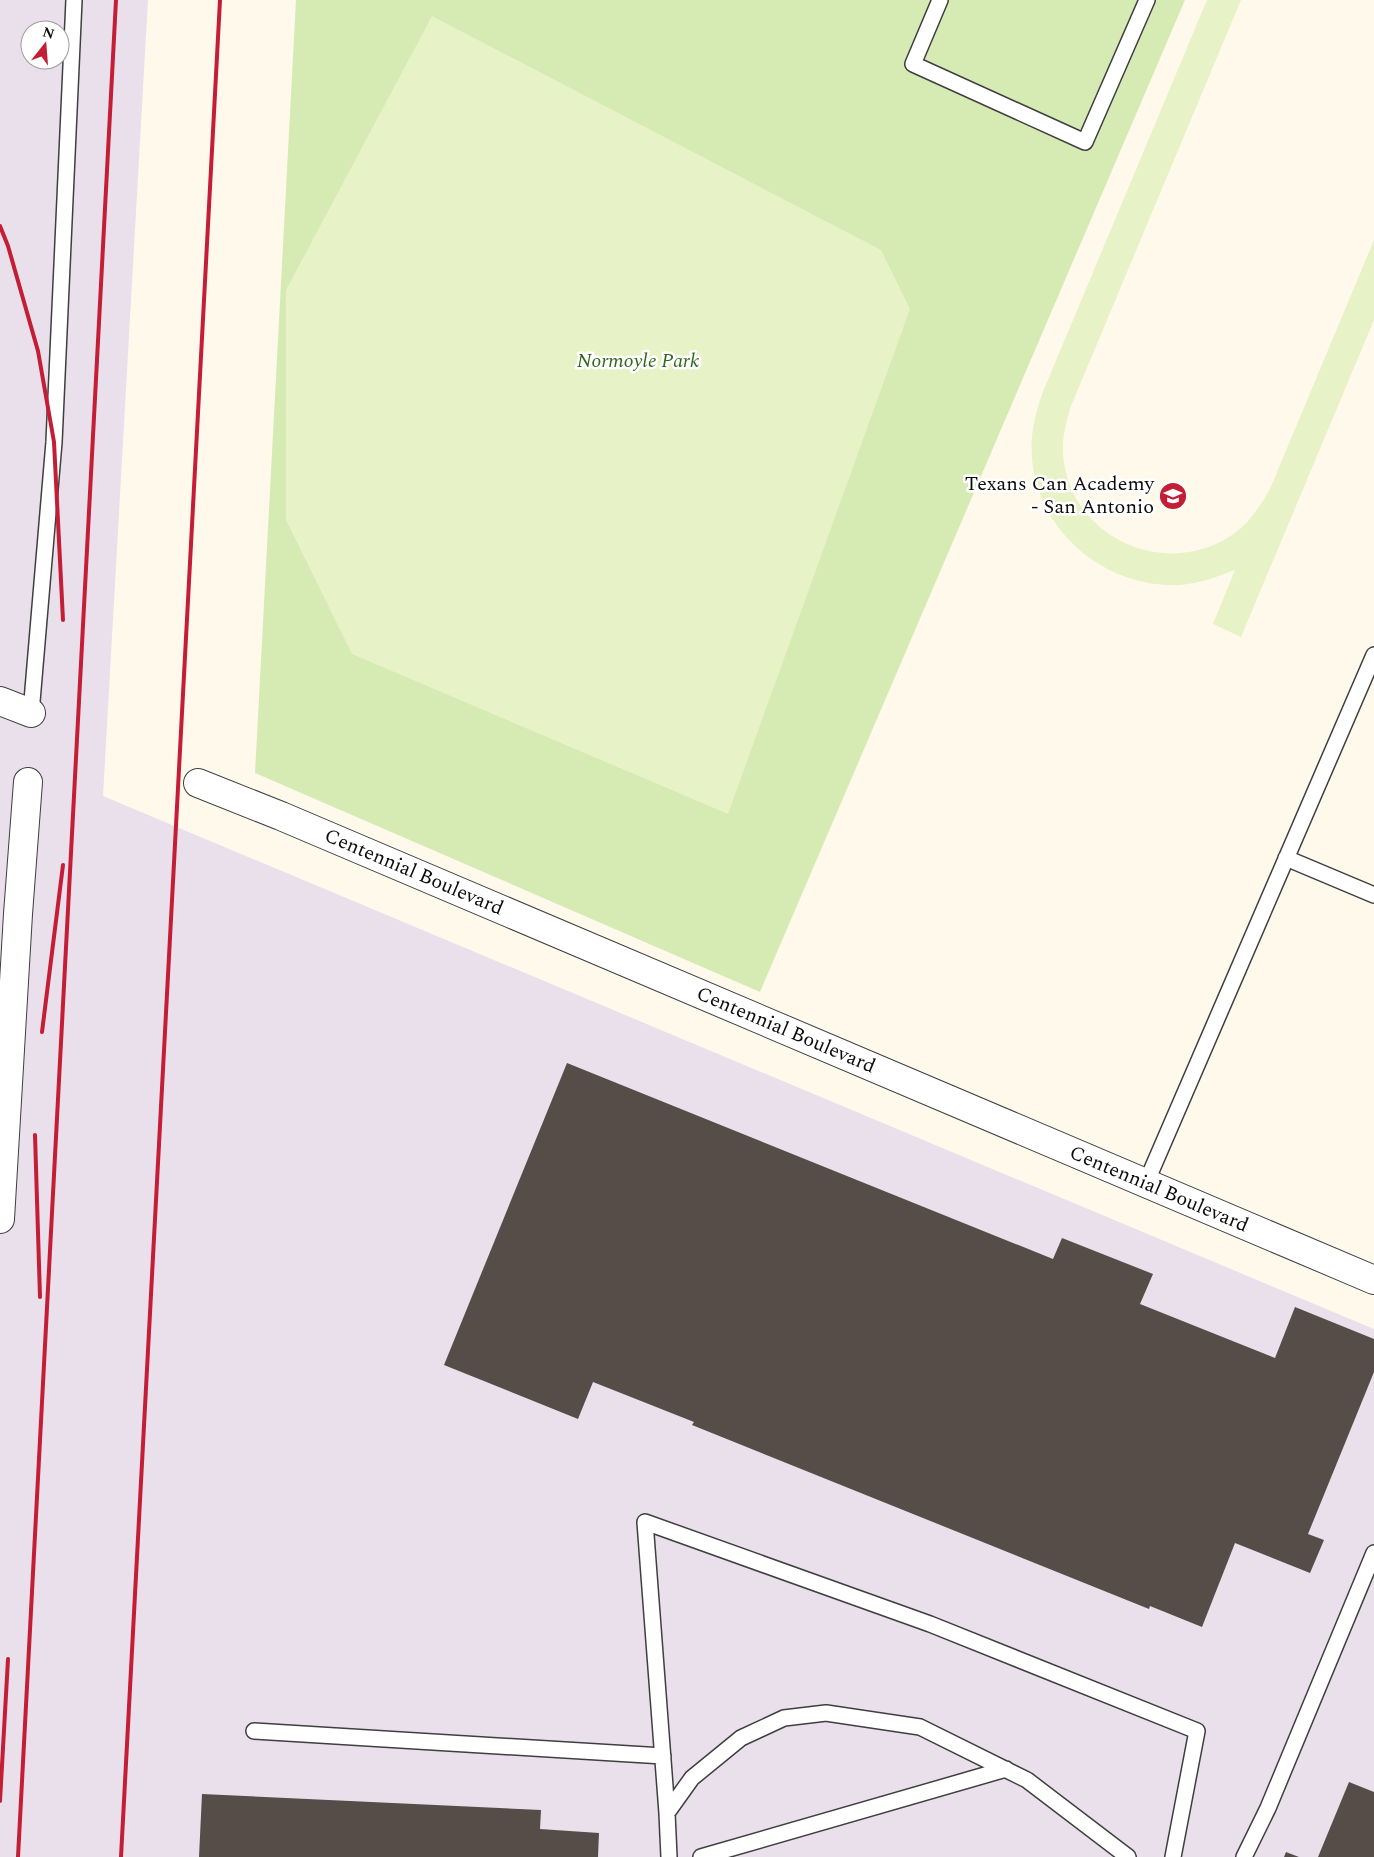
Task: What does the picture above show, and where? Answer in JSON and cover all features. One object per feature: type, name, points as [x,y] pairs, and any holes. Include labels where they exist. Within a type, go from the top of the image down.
[{"type":"street","points":[[0,701],[31,713]]},
{"type":"street","points":[[0,1219],[18,914],[28,782]]},
{"type":"street","name":"Centennial Boulevard","points":[[198,783],[281,816],[1374,1280]]},
{"type":"lane","points":[[31,713],[54,442],[74,0]]},
{"type":"lane","points":[[940,0],[913,64],[1085,142],[1147,0]]},
{"type":"lane","points":[[1146,1183],[1374,655]]},
{"type":"lane","points":[[1286,858],[1374,895]]},
{"type":"lane","points":[[669,1857],[645,1522],[930,1624],[1197,1731],[1173,1857]]},
{"type":"lane","points":[[1244,1857],[1268,1808],[1374,1553]]},
{"type":"lane","points":[[667,1813],[692,1778],[741,1738],[784,1718],[826,1713],[920,1727],[1027,1780],[1128,1857]]},
{"type":"lane","points":[[254,1731],[662,1756]]},
{"type":"lane","points":[[700,1857],[1006,1769]]},
{"type":"shaded area","points":[[0,0],[148,0],[103,796],[1374,1329],[1374,1857],[0,1857]]},
{"type":"green space","name":"Normoyle Park","points":[[296,0],[1185,0],[760,992],[255,773]]},
{"type":"green space","points":[[1207,0],[1241,0],[1071,406],[1063,442],[1063,454],[1067,477],[1076,498],[1089,516],[1105,531],[1123,542],[1144,550],[1166,553],[1189,552],[1210,547],[1229,537],[1249,519],[1270,489],[1374,240],[1374,320],[1241,637],[1213,624],[1235,570],[1195,583],[1181,585],[1153,584],[1127,577],[1102,566],[1080,551],[1062,532],[1047,509],[1037,484],[1032,457],[1034,425],[1042,394]]},
{"type":"green space","points":[[432,16],[881,250],[910,309],[728,814],[352,654],[286,520],[286,290]]},
{"type":"building","points":[[567,1063],[1053,1259],[1062,1238],[1153,1274],[1140,1304],[1275,1358],[1295,1307],[1374,1339],[1374,1372],[1308,1534],[1324,1540],[1310,1573],[1235,1543],[1202,1627],[1150,1606],[1149,1609],[692,1425],[694,1422],[593,1382],[578,1419],[444,1365]]},
{"type":"building","points":[[1349,1782],[1374,1792],[1374,1857],[1318,1857]]},
{"type":"building","points":[[202,1794],[541,1810],[540,1829],[599,1833],[598,1857],[199,1857]]},
{"type":"building","points":[[1286,1852],[1299,1857],[1284,1857]]},
{"type":"railway","points":[[18,1857],[116,0]]},
{"type":"railway","points":[[121,1857],[220,0]]},
{"type":"railway","points":[[0,226],[8,246],[38,351],[54,442],[63,620]]},
{"type":"railway","points":[[42,1032],[63,865]]},
{"type":"railway","points":[[35,1135],[40,1297]]},
{"type":"railway","points":[[0,1801],[8,1659]]},
{"type":"place","name":"Texans Can Academy - San Antonio","points":[[1173,496]]}]
